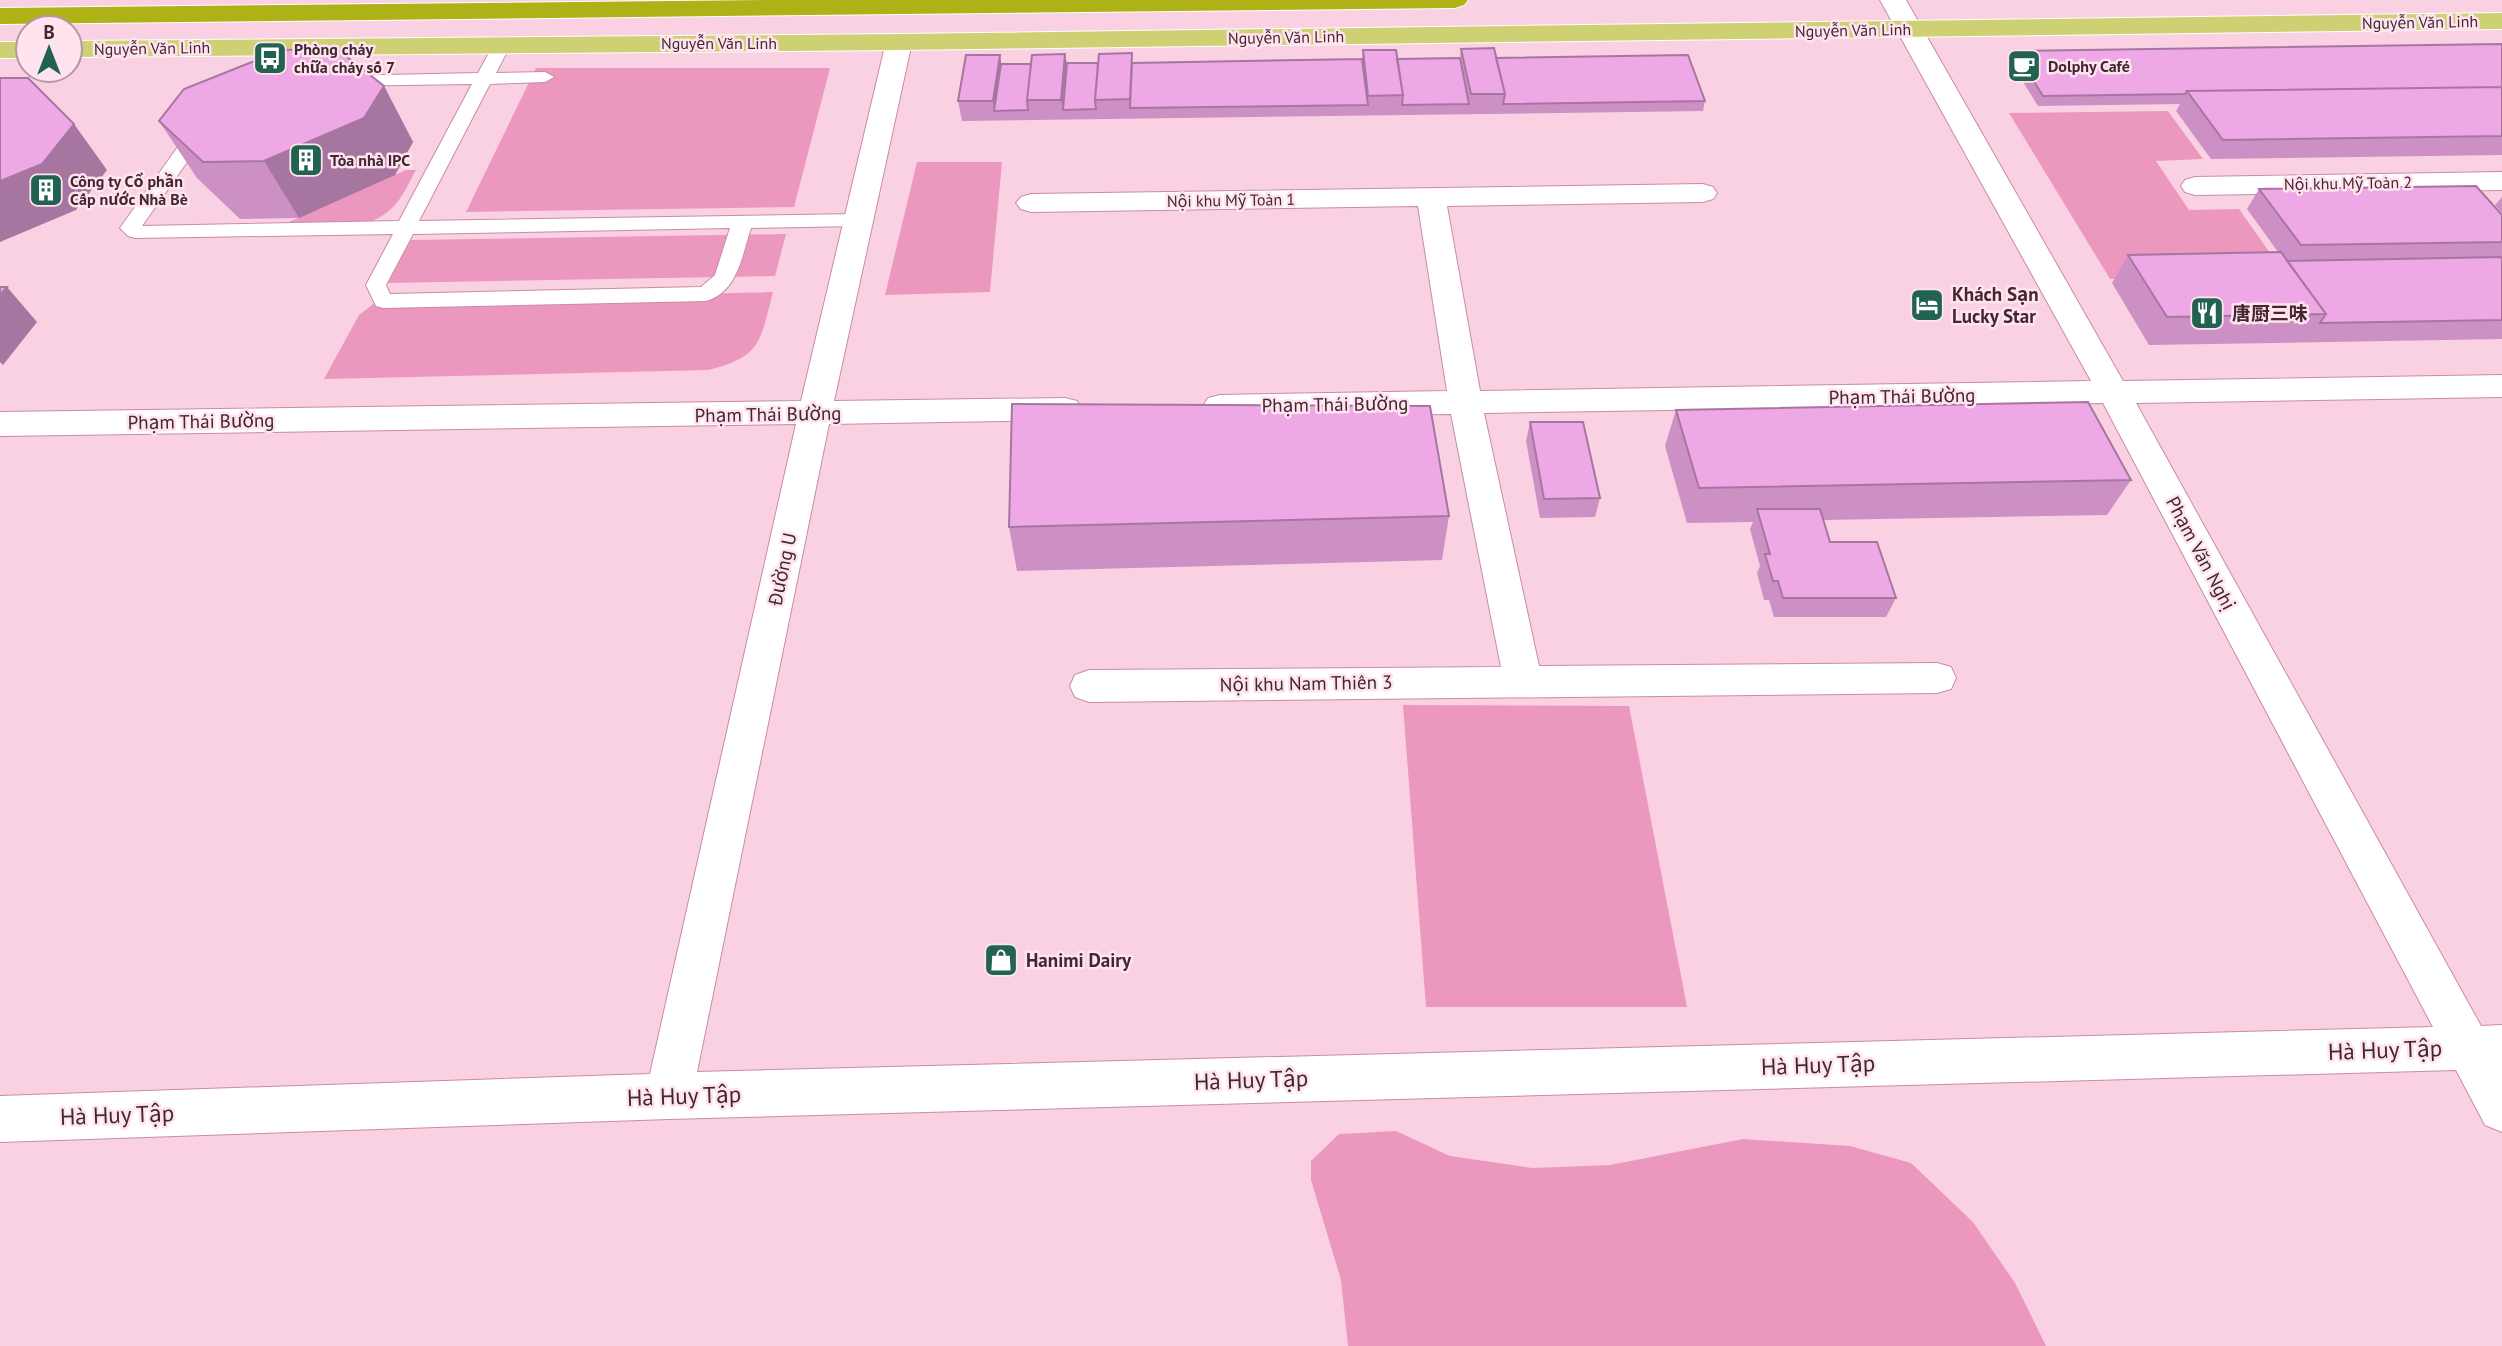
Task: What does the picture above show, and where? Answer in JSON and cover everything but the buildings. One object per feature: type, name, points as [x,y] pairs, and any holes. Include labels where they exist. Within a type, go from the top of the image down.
[{"type":"highway","name":"Nguyễn Văn Linh","points":[[0,16],[1455,0]]},
{"type":"main road","points":[[899,43],[907,7]]},
{"type":"main road","name":"Nguyễn Văn Linh","points":[[84,49],[899,43],[1901,15],[2502,21]]},
{"type":"street","name":"Phạm Văn Nghị","points":[[1901,15],[2485,1048],[2502,1109]]},
{"type":"street","name":"Đường U","points":[[669,1096],[815,413],[899,43]]},
{"type":"street","name":"Nội khu Mỹ Toàn 2","points":[[2194,186],[2502,181]]},
{"type":"street","name":"Nội khu Mỹ Toàn 1","points":[[1031,203],[1703,193]]},
{"type":"street","points":[[1431,197],[1465,402],[1523,680]]},
{"type":"street","name":"Phạm Thái Bường","points":[[1188,407],[2502,386]]},
{"type":"street","name":"Phạm Thái Bường","points":[[0,424],[1091,408]]},
{"type":"street","name":"Nội khu Nam Thiên 3","points":[[1089,685],[1937,678]]},
{"type":"street","name":"Hà Huy Tập","points":[[0,1119],[669,1096],[2485,1048]]},
{"type":"lane","points":[[502,44],[376,285],[383,302],[706,294],[725,278],[743,220]]},
{"type":"lane","points":[[319,81],[545,78]]},
{"type":"lane","points":[[184,152],[131,228],[135,232],[858,220]]},
{"type":"shaded area","points":[[536,68],[830,68],[794,207],[466,212]]},
{"type":"shaded area","points":[[2168,111],[2203,159],[2156,161],[2189,210],[2239,209],[2287,277],[2110,279],[2009,113]]},
{"type":"shaded area","points":[[917,162],[1002,162],[990,292],[885,295]]},
{"type":"shaded area","points":[[406,170],[416,170],[403,195],[379,218],[369,222],[288,225],[289,222]]},
{"type":"shaded area","points":[[786,234],[775,276],[387,283],[411,240]]},
{"type":"shaded area","points":[[773,292],[761,335],[749,353],[726,365],[708,370],[324,379],[359,315],[376,302]]},
{"type":"shaded area","points":[[1403,705],[1629,706],[1687,1007],[1426,1007]]},
{"type":"shaded area","points":[[1396,1131],[1450,1156],[1532,1168],[1610,1165],[1743,1139],[1850,1146],[1911,1163],[1973,1222],[2015,1283],[2046,1346],[1348,1346],[1341,1280],[1311,1180],[1311,1161],[1339,1134]]},
{"type":"place","name":"Phòng cháy chữa cháy số 7","points":[[270,58]]},
{"type":"place","name":"Dolphy Café","points":[[2024,66]]},
{"type":"place","name":"Tòa nhà IPC","points":[[306,160]]},
{"type":"place","name":"Công ty Cổ phần Cấp nước Nhà Bè","points":[[46,190]]},
{"type":"place","name":"Khách Sạn Lucky Star","points":[[1927,305]]},
{"type":"place","name":"唐厨三味","points":[[2207,313]]},
{"type":"place","name":"Hanimi Dairy","points":[[1001,960]]}]
